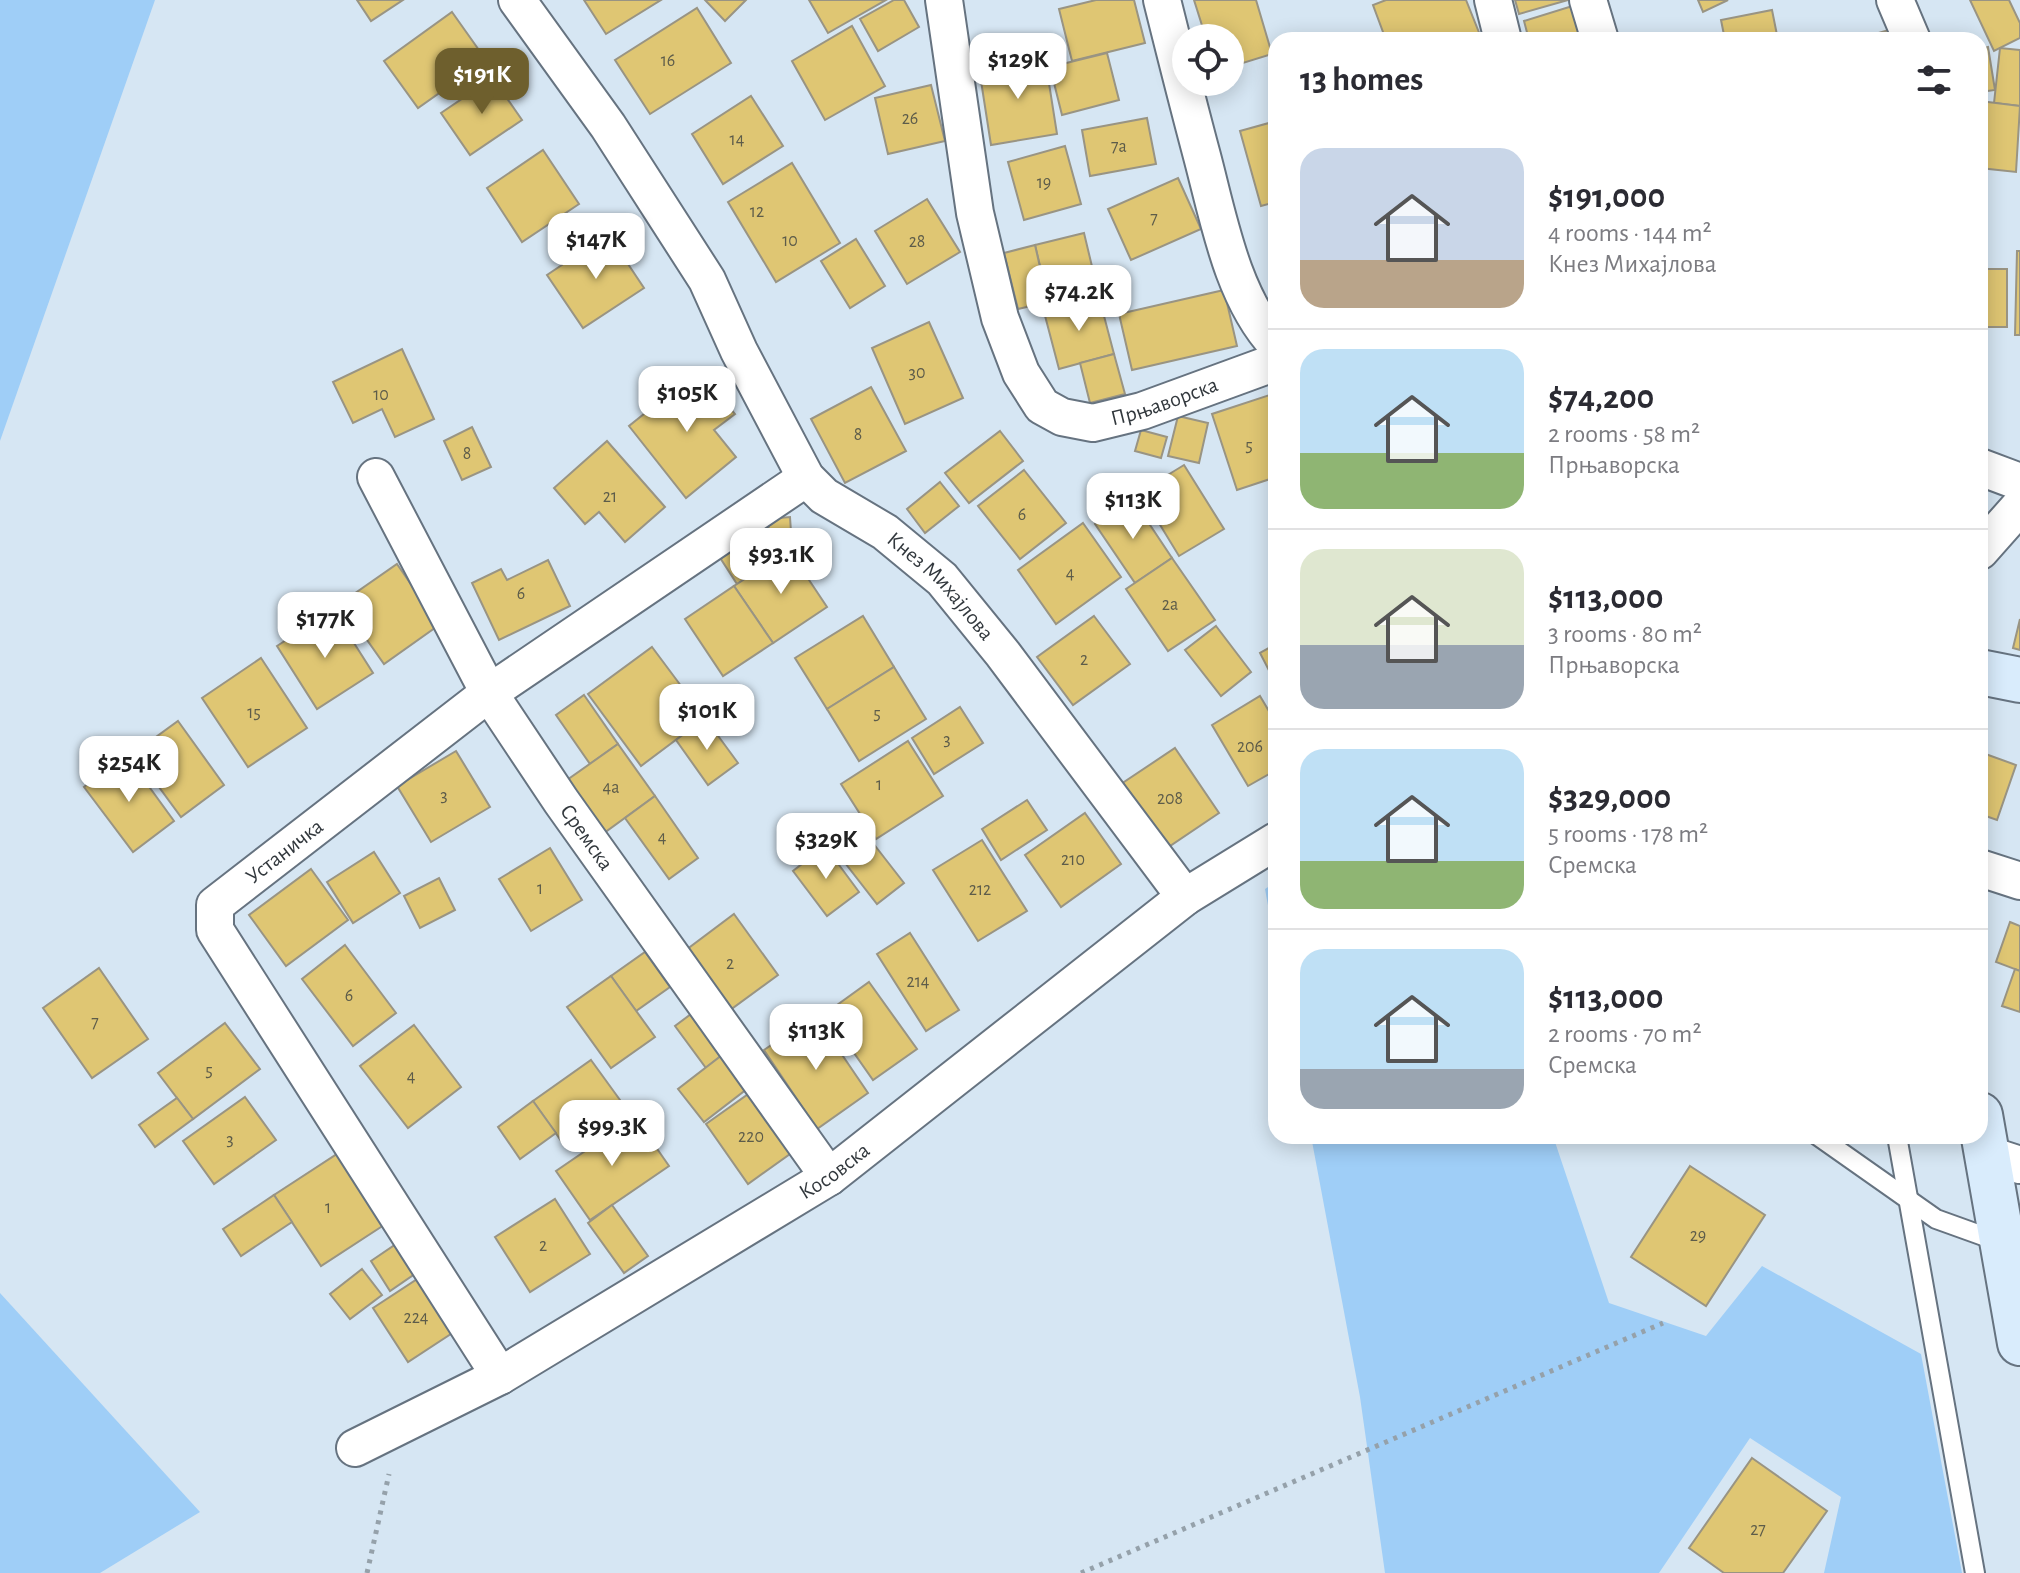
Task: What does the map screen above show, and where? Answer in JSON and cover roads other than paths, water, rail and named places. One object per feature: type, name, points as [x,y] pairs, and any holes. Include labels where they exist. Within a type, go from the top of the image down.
[{"type":"street","name":"Кнез Михајлова","points":[[517,0],[608,126],[707,280],[782,438],[806,478],[824,496],[885,532],[942,579],[1003,654],[1185,897]]},
{"type":"street","name":"Прњаворска","points":[[944,0],[975,213],[1000,318],[1021,373],[1042,406],[1062,417],[1093,423],[1142,411],[1268,365]]},
{"type":"street","points":[[1162,0],[1223,235],[1244,296],[1268,336]]},
{"type":"street","points":[[1493,0],[1501,32]]},
{"type":"street","points":[[1588,0],[1598,32]]},
{"type":"street","points":[[1895,0],[1909,32]]},
{"type":"street","points":[[1988,470],[2020,482]]},
{"type":"street","name":"Сремска","points":[[376,477],[489,693],[561,801],[829,1177]]},
{"type":"street","name":"Устаничка","points":[[500,1376],[215,930],[215,905],[489,693],[806,478]]},
{"type":"street","points":[[1988,542],[2020,506]]},
{"type":"street","points":[[1988,674],[2020,680]]},
{"type":"street","name":"Косовска","points":[[355,1448],[500,1376],[829,1177],[1185,897],[1268,846]]},
{"type":"street","points":[[1988,871],[2020,881]]},
{"type":"street","points":[[1995,1145],[2002,1243],[2020,1343]]},
{"type":"lane","points":[[1829,1144],[1936,1219],[2002,1243]]},
{"type":"lane","points":[[1898,1144],[1975,1573]]}]
